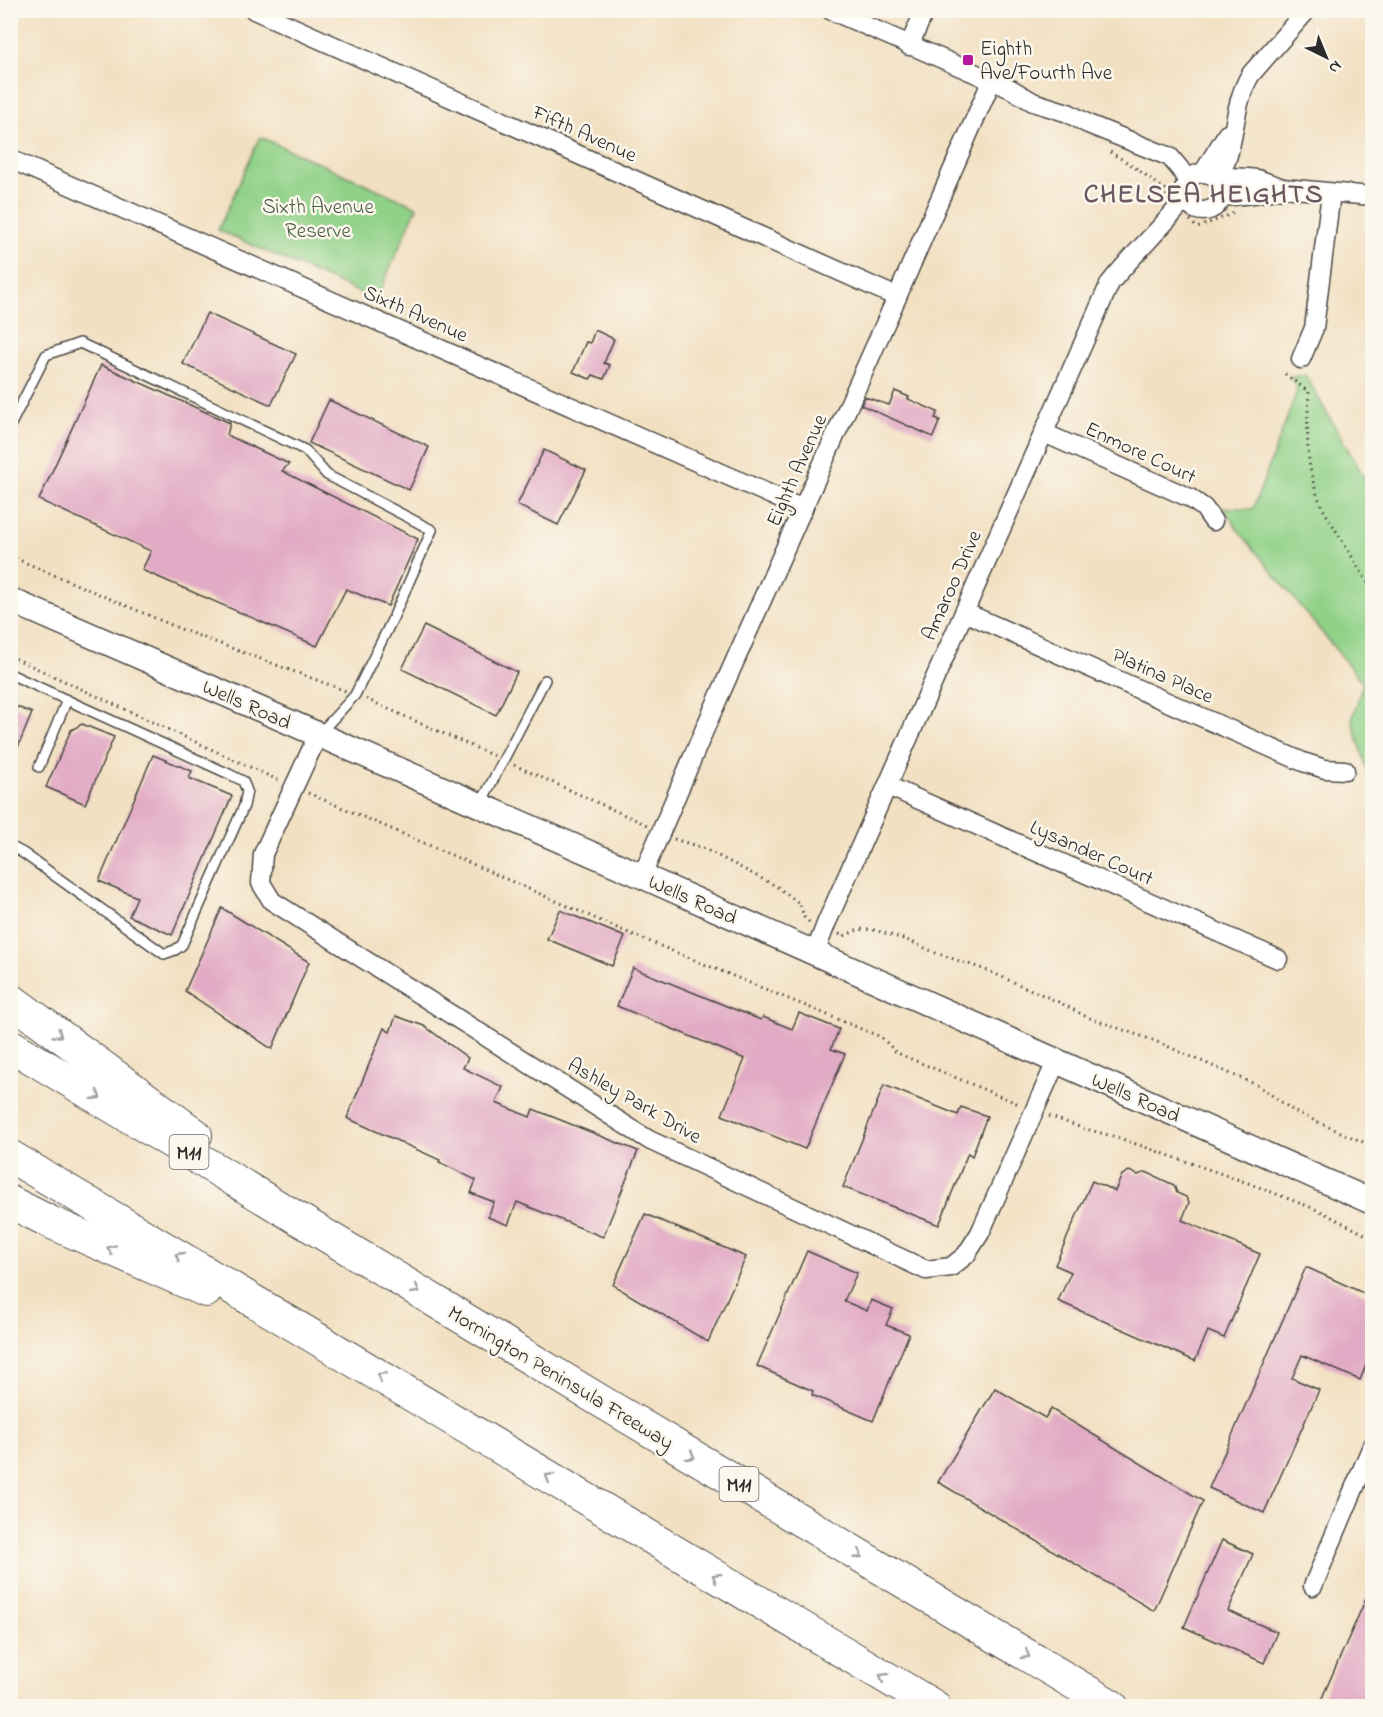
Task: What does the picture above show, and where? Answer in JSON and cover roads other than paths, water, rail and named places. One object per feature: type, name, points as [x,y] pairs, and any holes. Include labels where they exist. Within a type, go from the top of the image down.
[{"type":"highway","points":[[10,999],[366,1259]]},
{"type":"highway","name":"Mornington Peninsula Freeway","points":[[10,1046],[1112,1707]]},
{"type":"highway","points":[[10,1156],[934,1707]]},
{"type":"highway","points":[[10,1202],[338,1350]]},
{"type":"main road","name":"Wells Road","points":[[11,601],[642,876],[1372,1202]]},
{"type":"street","name":"Fifth Avenue","points":[[254,10],[897,297]]},
{"type":"street","points":[[830,10],[1011,89],[1034,102],[1068,113],[1088,124],[1170,157],[1180,168],[1206,185],[1254,194],[1283,188]]},
{"type":"street","points":[[909,45],[925,10]]},
{"type":"street","points":[[1206,185],[1224,170],[1244,86],[1307,10]]},
{"type":"street","name":"Eighth Avenue","points":[[642,876],[991,82]]},
{"type":"street","points":[[1206,185],[1218,152],[1234,122]]},
{"type":"street","points":[[1229,152],[1247,178]]},
{"type":"street","name":"Sixth Avenue","points":[[10,159],[803,509]]},
{"type":"street","points":[[1206,185],[1229,177],[1247,178],[1283,188],[1372,196]]},
{"type":"street","name":"Amaroo Drive","points":[[815,953],[1110,283],[1143,244],[1206,185],[1216,206],[1143,244]]},
{"type":"street","points":[[1301,359],[1314,328],[1331,193]]},
{"type":"street","name":"Enmore Court","points":[[1044,433],[1190,498],[1204,508],[1213,521]]},
{"type":"street","name":"Platina Place","points":[[964,612],[1303,762],[1325,769],[1346,770]]},
{"type":"street","name":"Ashley Park Drive","points":[[318,735],[263,854],[261,883],[272,901],[649,1140],[927,1270],[951,1267],[966,1254],[980,1233],[1056,1062]]},
{"type":"street","name":"Lysander Court","points":[[888,786],[1278,959]]},
{"type":"street","points":[[1313,1587],[1372,1446]]},
{"type":"lane","points":[[10,426],[46,355],[80,343],[304,450],[327,475],[432,530],[393,618],[355,694],[318,735]]},
{"type":"lane","points":[[10,674],[243,781],[247,791],[244,806],[182,945],[164,954],[10,846]]},
{"type":"lane","points":[[480,805],[545,680]]},
{"type":"lane","points":[[39,767],[68,700]]},
{"type":"place","name":"Eighth Ave/Fourth Ave","points":[[968,60]]},
{"type":"district","name":"CHELSEA HEIGHTS","points":[[1204,193]]},
{"type":"park label","name":"Sixth Avenue Reserve","points":[[318,218]]}]
